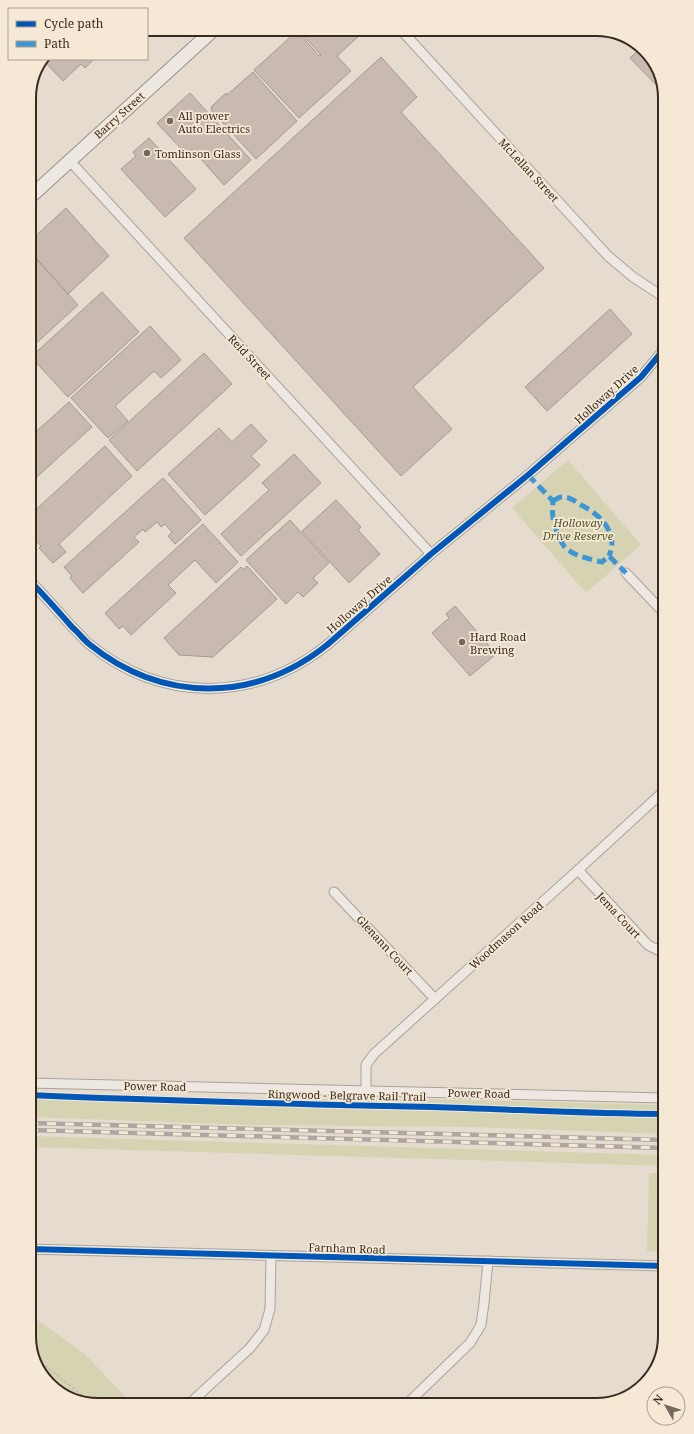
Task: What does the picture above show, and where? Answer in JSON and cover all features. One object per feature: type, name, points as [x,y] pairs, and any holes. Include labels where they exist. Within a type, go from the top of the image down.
[{"type":"main road","name":"Barry Street","points":[[36,191],[207,36]]},
{"type":"street","name":"McLellan Street","points":[[407,36],[608,256],[633,277],[658,293]]},
{"type":"street","name":"Reid Street","points":[[69,160],[431,554]]},
{"type":"street","name":"Holloway Drive","points":[[36,587],[89,644],[111,660],[136,674],[166,684],[188,688],[229,688],[252,683],[273,676],[312,658],[431,554],[528,475],[636,382],[658,356]]},
{"type":"street","points":[[626,573],[658,607]]},
{"type":"street","name":"Woodmason Road","points":[[366,1091],[366,1065],[374,1054],[658,796]]},
{"type":"street","name":"Jema Court","points":[[578,870],[648,945],[658,950]]},
{"type":"street","name":"Glenann Court","points":[[334,892],[435,999]]},
{"type":"street","name":"Power Road","points":[[36,1083],[658,1098]]},
{"type":"street","name":"Farnham Road","points":[[36,1249],[658,1266]]},
{"type":"street","points":[[196,1398],[250,1348],[264,1330],[270,1309],[271,1256]]},
{"type":"street","points":[[413,1398],[470,1343],[481,1325],[488,1261]]},
{"type":"path","points":[[43,1364],[83,1396]]},
{"type":"green space","name":"Holloway Drive Reserve","points":[[568,460],[641,545],[586,593],[512,508]]},
{"type":"green space","points":[[36,1093],[250,1099],[383,1098],[658,1105],[658,1134],[471,1127],[251,1125],[36,1117]]},
{"type":"green space","points":[[36,1136],[658,1155],[658,1166],[36,1147]]},
{"type":"green space","points":[[649,1173],[658,1173],[658,1252],[647,1251]]},
{"type":"green space","points":[[36,1319],[85,1354],[126,1398],[86,1397],[71,1392],[54,1380],[44,1367],[37,1348]]},
{"type":"building","points":[[292,36],[302,36],[319,56],[321,55],[304,36],[359,36],[337,56],[351,71],[299,118],[254,70]]},
{"type":"building","points":[[637,52],[640,54],[650,67],[657,86],[630,58]]},
{"type":"building","points":[[381,57],[417,97],[401,112],[544,268],[413,387],[452,429],[401,476],[184,238]]},
{"type":"building","points":[[49,60],[93,60],[85,68],[81,64],[63,81],[47,64]]},
{"type":"building","points":[[253,72],[297,121],[256,159],[211,110],[211,107],[226,93],[227,95]]},
{"type":"building","points":[[190,93],[251,160],[224,185],[192,149],[186,154],[157,123]]},
{"type":"building","points":[[149,138],[196,189],[165,217],[121,169],[136,156],[133,152]]},
{"type":"building","points":[[66,208],[109,256],[68,294],[36,258],[36,236]]},
{"type":"building","points":[[36,259],[78,305],[36,343]]},
{"type":"building","points":[[102,292],[139,332],[68,397],[36,362],[36,352]]},
{"type":"building","points":[[610,309],[632,334],[547,411],[525,387]]},
{"type":"building","points":[[150,326],[181,360],[161,378],[154,371],[115,406],[128,421],[108,438],[71,398]]},
{"type":"building","points":[[204,353],[232,384],[137,471],[109,440]]},
{"type":"building","points":[[69,402],[92,427],[36,478],[36,432]]},
{"type":"building","points":[[251,424],[267,441],[251,456],[260,465],[205,515],[168,474],[219,428],[232,442]]},
{"type":"building","points":[[105,446],[132,476],[59,544],[66,552],[53,563],[39,548],[41,546],[36,541],[36,510]]},
{"type":"building","points":[[294,454],[321,483],[241,556],[221,534],[269,490],[262,483]]},
{"type":"building","points":[[163,478],[201,520],[175,544],[168,536],[172,532],[165,524],[161,527],[157,522],[145,532],[143,529],[134,537],[139,542],[83,593],[70,578],[72,576],[64,567]]},
{"type":"building","points":[[336,500],[361,527],[358,530],[380,554],[349,583],[302,531]]},
{"type":"building","points":[[290,520],[329,563],[313,578],[318,583],[303,597],[298,592],[286,604],[246,560]]},
{"type":"building","points":[[203,524],[238,562],[216,583],[195,560],[168,585],[176,593],[131,635],[123,626],[119,629],[105,613]]},
{"type":"building","points":[[247,566],[277,599],[213,657],[179,655],[164,638],[241,567],[243,570]]},
{"type":"building","points":[[455,606],[496,654],[470,676],[432,633],[449,618],[446,614]]},
{"type":"railway","points":[[36,1123],[658,1140]]},
{"type":"railway","points":[[36,1130],[658,1148]]},
{"type":"marked path","points":[[528,475],[553,501],[552,512],[554,521],[559,538],[564,546],[576,555],[602,562],[609,556],[626,573]]},
{"type":"marked path","points":[[553,501],[560,497],[569,498],[588,509],[601,519],[610,532],[612,540],[609,556]]},
{"type":"cycle path","points":[[36,587],[89,644],[117,663],[147,677],[177,686],[208,688],[239,686],[269,678],[299,664],[327,645],[431,554],[528,475],[641,377],[658,356]]},
{"type":"cycle path","name":"Ringwood - Belgrave Rail Trail","points":[[36,1095],[180,1101],[658,1114]]},
{"type":"cycle path","points":[[36,1249],[658,1266]]},
{"type":"place","name":"All power Auto Electrics","points":[[170,121]]},
{"type":"place","name":"Tomlinson Glass","points":[[147,153]]},
{"type":"place","name":"Hard Road Brewing","points":[[462,642]]}]
